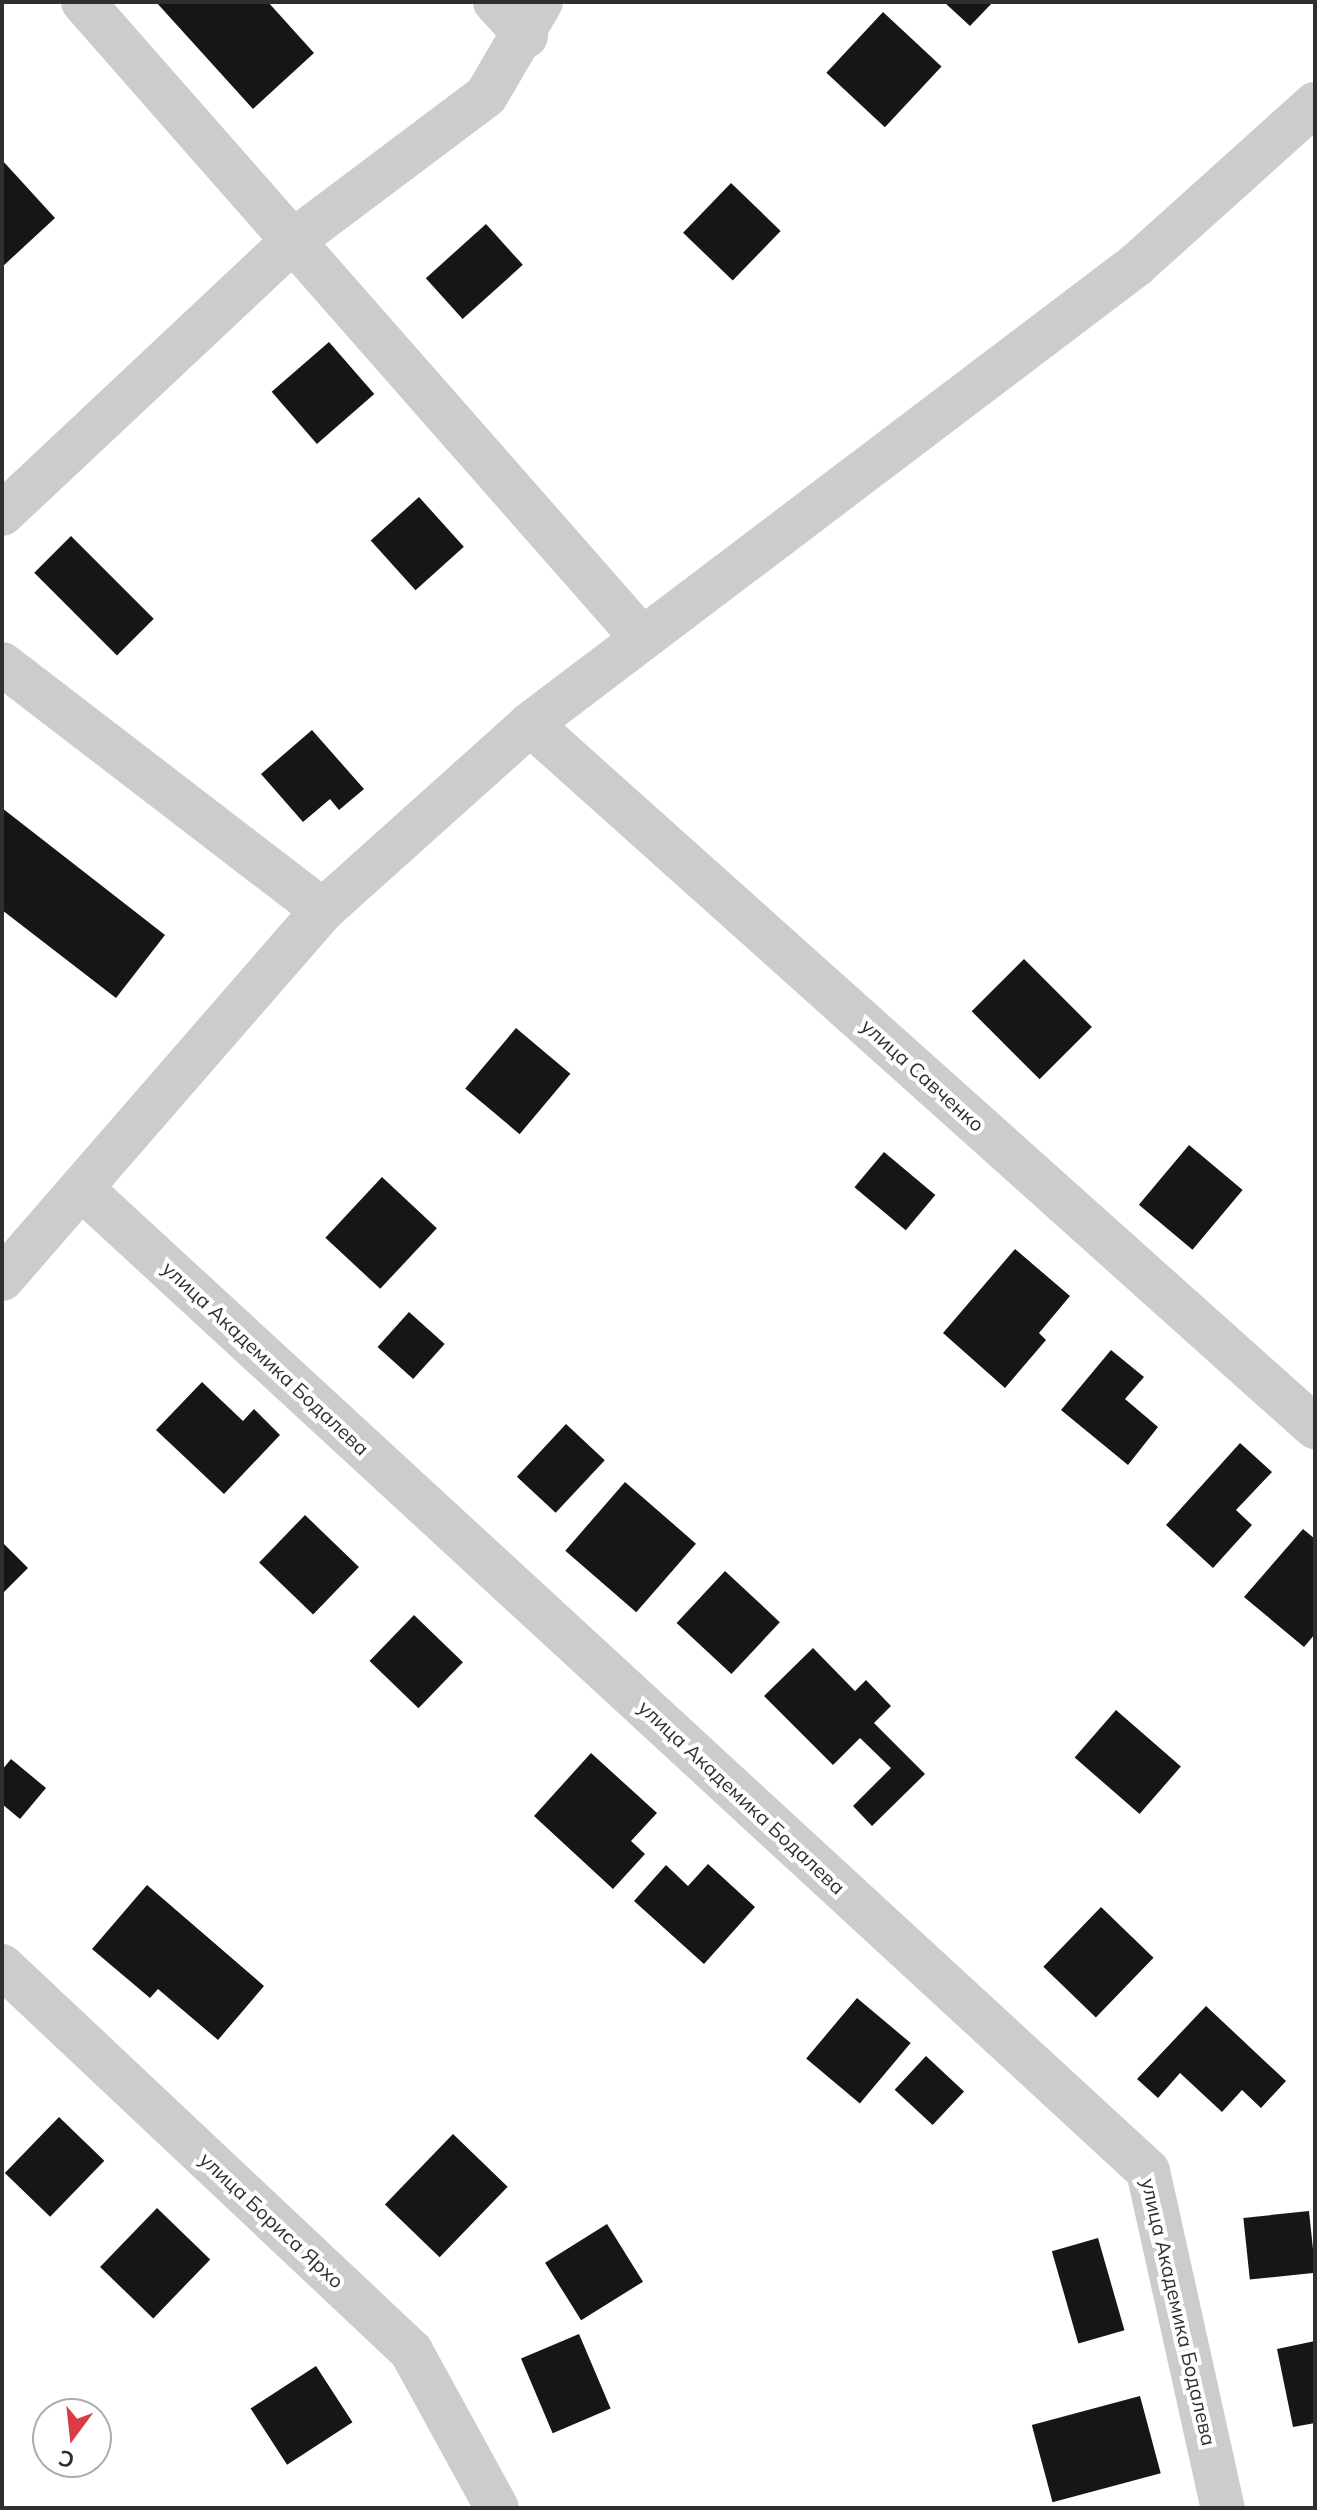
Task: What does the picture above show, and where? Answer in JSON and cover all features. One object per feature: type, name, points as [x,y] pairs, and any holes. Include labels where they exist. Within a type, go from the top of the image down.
[{"type":"street","points":[[83,2],[642,638]]},
{"type":"street","points":[[2,514],[294,240],[486,96],[534,19],[495,2]]},
{"type":"street","points":[[2,1279],[82,1189],[172,1075],[323,910],[530,724],[1136,265],[1315,104]]},
{"type":"street","points":[[2,664],[323,910]]},
{"type":"street","name":"улица Савченко","points":[[530,724],[1315,1427]]},
{"type":"street","name":"улица Академика Бодалева","points":[[82,1189],[1148,2171],[1223,2508]]},
{"type":"street","name":"улица Бориса Ярхо","points":[[2,1966],[411,2351],[497,2508]]},
{"type":"building","points":[[156,2],[268,2],[314,53],[253,109]]},
{"type":"building","points":[[944,2],[993,2],[970,26]]},
{"type":"building","points":[[883,12],[942,67],[885,127],[826,73]]},
{"type":"building","points":[[2,160],[55,218],[2,267]]},
{"type":"building","points":[[731,183],[781,231],[733,281],[683,233]]},
{"type":"building","points":[[486,224],[523,265],[463,319],[426,278]]},
{"type":"building","points":[[329,342],[374,394],[317,444],[272,392]]},
{"type":"building","points":[[419,497],[464,547],[416,590],[371,540]]},
{"type":"building","points":[[71,536],[154,619],[117,656],[34,573]]},
{"type":"building","points":[[312,730],[364,789],[339,810],[330,799],[303,822],[261,774]]},
{"type":"building","points":[[2,808],[165,935],[116,998],[2,910]]},
{"type":"building","points":[[1024,959],[1092,1027],[1040,1079],[972,1011]]},
{"type":"building","points":[[516,1028],[570,1074],[520,1134],[465,1089]]},
{"type":"building","points":[[1189,1145],[1243,1190],[1192,1250],[1139,1205]]},
{"type":"building","points":[[884,1152],[935,1195],[906,1230],[854,1187]]},
{"type":"building","points":[[382,1177],[437,1228],[380,1289],[325,1238]]},
{"type":"building","points":[[1015,1249],[1070,1296],[1039,1333],[1046,1340],[1005,1388],[943,1333]]},
{"type":"building","points":[[409,1312],[445,1344],[413,1379],[378,1347]]},
{"type":"building","points":[[1111,1350],[1144,1377],[1125,1399],[1158,1427],[1128,1465],[1061,1410]]},
{"type":"building","points":[[202,1382],[243,1421],[254,1409],[280,1435],[224,1494],[156,1430]]},
{"type":"building","points":[[566,1424],[605,1460],[556,1513],[517,1477]]},
{"type":"building","points":[[1240,1443],[1272,1472],[1236,1510],[1252,1525],[1213,1568],[1166,1525]]},
{"type":"building","points":[[625,1482],[696,1544],[636,1612],[565,1551]]},
{"type":"building","points":[[305,1515],[359,1567],[313,1615],[259,1562]]},
{"type":"building","points":[[1303,1529],[1315,1539],[1315,1634],[1304,1647],[1244,1597]]},
{"type":"building","points":[[2,1542],[28,1568],[2,1594]]},
{"type":"building","points":[[725,1571],[780,1622],[731,1674],[677,1623]]},
{"type":"building","points":[[414,1615],[463,1662],[418,1708],[370,1661]]},
{"type":"building","points":[[813,1648],[855,1691],[866,1680],[891,1706],[874,1723],[925,1774],[872,1826],[853,1806],[891,1768],[860,1738],[833,1765],[764,1696]]},
{"type":"building","points":[[1116,1710],[1181,1766],[1140,1814],[1075,1758]]},
{"type":"building","points":[[591,1753],[657,1813],[631,1841],[645,1854],[613,1889],[534,1816]]},
{"type":"building","points":[[11,1759],[46,1788],[20,1819],[2,1804],[2,1770]]},
{"type":"building","points":[[708,1864],[755,1907],[704,1964],[634,1901],[666,1865],[688,1886]]},
{"type":"building","points":[[147,1885],[264,1986],[218,2040],[158,1989],[150,1998],[92,1949]]},
{"type":"building","points":[[1101,1907],[1154,1958],[1096,2017],[1043,1967]]},
{"type":"building","points":[[857,1998],[911,2043],[860,2104],[806,2059]]},
{"type":"building","points":[[1206,2006],[1286,2081],[1261,2108],[1242,2090],[1222,2112],[1180,2073],[1158,2098],[1137,2079]]},
{"type":"building","points":[[926,2056],[964,2091],[933,2125],[895,2090]]},
{"type":"building","points":[[59,2117],[104,2161],[50,2217],[5,2173]]},
{"type":"building","points":[[453,2134],[508,2187],[440,2257],[385,2204]]},
{"type":"building","points":[[157,2208],[210,2259],[153,2318],[100,2267]]},
{"type":"building","points":[[1309,2211],[1315,2273],[1250,2280],[1243,2218]]},
{"type":"building","points":[[607,2224],[643,2282],[581,2320],[545,2263]]},
{"type":"building","points":[[1098,2238],[1124,2330],[1078,2344],[1052,2251]]},
{"type":"building","points":[[579,2334],[611,2409],[553,2433],[521,2359]]},
{"type":"building","points":[[1315,2341],[1315,2423],[1293,2427],[1277,2349]]},
{"type":"building","points":[[316,2366],[352,2422],[287,2465],[251,2408]]},
{"type":"building","points":[[1140,2396],[1161,2473],[1053,2502],[1032,2425]]}]
